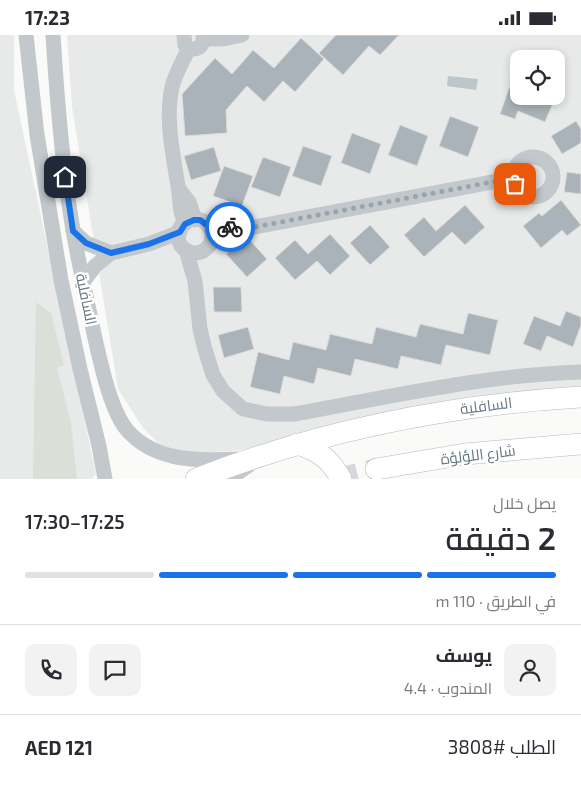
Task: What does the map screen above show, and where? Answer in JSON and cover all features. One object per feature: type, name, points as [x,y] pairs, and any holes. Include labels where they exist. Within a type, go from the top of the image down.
[{"type":"street","name":"السافلية","points":[[26,35],[36,135],[61,280],[105,479]]},
{"type":"street","name":"السافلية","points":[[53,35],[62,149],[73,231],[101,363],[115,409],[126,429],[150,447],[175,457],[199,461],[255,457]]},
{"type":"street","points":[[242,35],[223,39],[203,37],[203,44],[198,49],[186,42],[172,85],[169,110],[174,168],[178,189],[189,202],[200,329],[213,375],[223,391],[244,409],[267,415],[294,415],[410,393],[515,377],[581,372]]},
{"type":"street","points":[[83,282],[96,266],[111,253],[149,244],[165,246],[224,226],[239,230],[513,178]]},
{"type":"street","points":[[73,231],[86,243],[111,253]]},
{"type":"street","name":"السافلية","points":[[196,479],[297,444],[374,424],[495,403],[581,397]]},
{"type":"street","points":[[297,444],[312,448],[325,456],[335,467],[341,479]]},
{"type":"street","name":"شارع اللؤلؤة","points":[[376,469],[465,453],[581,444]]},
{"type":"street","points":[[230,479],[255,457]]},
{"type":"shaded area","points":[[0,35],[14,35],[14,90],[96,474],[92,479],[0,479]]},
{"type":"shaded area","points":[[67,35],[581,35],[581,394],[351,423],[242,450],[198,453],[179,451],[160,445],[143,428],[118,389],[72,107]]},
{"type":"shaded area","points":[[448,76],[478,79],[476,90],[447,86]]},
{"type":"shaded area","points":[[36,302],[51,313],[64,365],[57,368],[71,423],[77,479],[33,479]]},
{"type":"building","points":[[336,35],[399,35],[380,55],[369,46],[343,75],[319,53]]},
{"type":"building","points":[[301,38],[324,59],[295,92],[283,81],[264,102],[247,86],[226,110],[227,133],[185,136],[182,94],[215,58],[232,74],[253,50],[274,68]]},
{"type":"building","points":[[509,88],[510,105],[552,105],[545,122],[518,111],[515,119],[500,114]]},
{"type":"building","points":[[450,116],[479,127],[468,157],[439,146]]},
{"type":"building","points":[[576,121],[581,129],[581,143],[562,154],[551,136]]},
{"type":"building","points":[[400,125],[428,136],[417,166],[388,155]]},
{"type":"building","points":[[352,133],[381,144],[370,174],[341,163]]},
{"type":"building","points":[[303,146],[332,156],[321,186],[292,176]]},
{"type":"building","points":[[214,147],[221,171],[191,180],[184,156]]},
{"type":"building","points":[[263,157],[291,167],[280,197],[251,187]]},
{"type":"building","points":[[224,166],[253,176],[242,206],[213,196]]},
{"type":"building","points":[[567,172],[581,174],[581,194],[564,192]]},
{"type":"building","points":[[561,200],[581,225],[567,236],[562,230],[541,248],[523,226],[539,213],[542,216]]},
{"type":"building","points":[[465,205],[485,227],[465,245],[452,232],[424,257],[404,235],[424,217],[436,231]]},
{"type":"building","points":[[370,225],[390,247],[370,265],[350,243]]},
{"type":"building","points":[[330,234],[350,256],[330,275],[317,261],[295,280],[275,258],[295,240],[308,254]]},
{"type":"building","points":[[248,238],[267,259],[247,277],[226,254],[244,239]]},
{"type":"building","points":[[213,287],[241,287],[242,312],[214,312]]},
{"type":"building","points":[[566,311],[581,317],[581,325],[573,347],[547,336],[541,351],[523,344],[534,316],[560,326]]},
{"type":"building","points":[[468,313],[498,320],[490,355],[446,345],[441,365],[401,356],[398,369],[355,359],[351,376],[318,368],[314,384],[284,376],[280,394],[250,387],[258,352],[289,360],[293,342],[326,350],[330,334],[372,344],[376,327],[416,337],[420,324],[463,334]]},
{"type":"building","points":[[248,327],[254,349],[224,358],[218,335]]},
{"type":"tunnel","points":[[337,479],[376,469]]},
{"type":"way so far","points":[[230,227],[239,230],[513,178],[515,184]]},
{"type":"route","points":[[65,177],[73,231],[86,243],[111,253],[149,244],[180,232],[182,227],[189,221],[200,220],[208,226],[230,227]]}]
